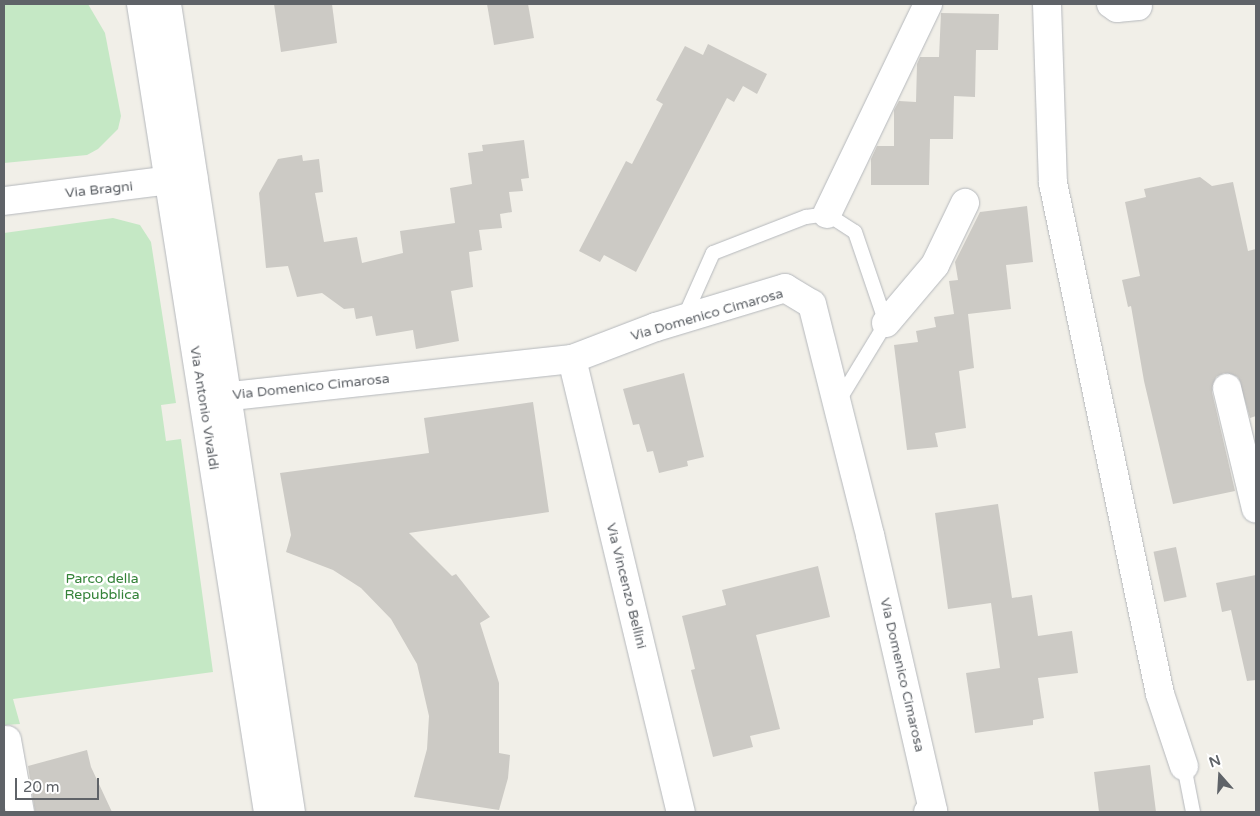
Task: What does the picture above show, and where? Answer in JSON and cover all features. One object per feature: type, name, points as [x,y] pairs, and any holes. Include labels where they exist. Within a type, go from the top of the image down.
[{"type":"street","name":"Via Antonio Vivaldi","points":[[141,4],[181,179],[216,398],[291,812]]},
{"type":"street","name":"Via Antonio Vivaldi","points":[[167,4],[181,179]]},
{"type":"street","points":[[826,214],[928,4]]},
{"type":"street","points":[[1047,4],[1053,184],[1158,685],[1184,766]]},
{"type":"street","points":[[1111,4],[1117,8],[1138,6]]},
{"type":"street","name":"Via Bragni","points":[[4,201],[181,179]]},
{"type":"street","points":[[886,323],[935,265],[965,203]]},
{"type":"street","name":"Via Domenico Cimarosa","points":[[216,398],[572,359],[684,319],[785,288],[812,304],[837,403],[930,812]]},
{"type":"street","name":"Via Vincenzo Bellini","points":[[572,359],[681,812]]},
{"type":"street","points":[[1227,388],[1256,509]]},
{"type":"street","name":"Via Antonio Vivaldi","points":[[216,398],[268,812]]},
{"type":"street","points":[[8,740],[20,812]]},
{"type":"lane","points":[[684,319],[713,253],[806,217],[826,214],[855,232],[886,323],[837,403]]},
{"type":"lane","points":[[1184,766],[1193,812]]},
{"type":"green space","points":[[4,4],[88,4],[105,33],[121,116],[118,129],[98,149],[87,155],[4,163]]},
{"type":"green space","name":"Parco della Repubblica","points":[[113,218],[140,225],[151,242],[176,403],[161,405],[166,441],[181,439],[213,672],[13,699],[20,724],[4,725],[4,233]]},
{"type":"building","points":[[274,4],[332,4],[337,43],[281,52]]},
{"type":"building","points":[[487,4],[528,4],[534,38],[494,45]]},
{"type":"building","points":[[941,13],[999,14],[998,50],[976,50],[975,97],[954,96],[953,139],[930,139],[929,185],[871,185],[871,159],[877,146],[894,146],[894,110],[899,101],[916,102],[917,64],[920,57],[939,57]]},
{"type":"building","points":[[708,44],[767,74],[757,94],[743,86],[734,102],[727,98],[636,272],[604,255],[600,262],[579,251],[626,161],[632,164],[663,104],[656,100],[685,46],[703,55]]},
{"type":"building","points":[[524,140],[529,178],[521,179],[523,191],[509,192],[512,212],[500,214],[502,228],[479,230],[482,250],[469,252],[473,287],[451,291],[459,341],[416,349],[413,330],[376,336],[372,316],[356,319],[354,308],[344,309],[322,293],[297,297],[288,266],[266,268],[259,193],[278,159],[302,155],[303,161],[319,159],[323,192],[315,193],[324,242],[357,237],[362,263],[403,253],[400,231],[455,223],[450,188],[472,184],[468,153],[483,151],[482,145]]},
{"type":"building","points":[[1200,177],[1212,186],[1233,182],[1248,251],[1256,249],[1256,416],[1250,418],[1238,377],[1224,373],[1216,377],[1212,392],[1235,491],[1173,504],[1144,381],[1131,306],[1128,307],[1122,280],[1140,276],[1125,202],[1146,197],[1144,189]]},
{"type":"building","points":[[1027,206],[1033,262],[1006,265],[1011,309],[968,314],[974,368],[959,371],[966,428],[935,433],[938,447],[907,450],[894,345],[918,342],[916,331],[936,327],[934,317],[954,314],[949,281],[958,280],[955,262],[980,212]]},
{"type":"building","points":[[684,373],[704,457],[687,461],[688,466],[659,473],[653,451],[647,452],[639,424],[633,425],[623,389]]},
{"type":"building","points":[[533,402],[549,512],[409,533],[452,576],[456,574],[490,617],[480,623],[499,683],[499,753],[510,755],[508,778],[499,810],[414,797],[427,749],[429,716],[417,664],[391,619],[361,588],[333,570],[286,552],[291,535],[280,473],[429,453],[424,418]]},
{"type":"building","points":[[998,504],[1012,598],[1032,595],[1038,636],[1072,631],[1078,673],[1038,678],[1044,718],[1033,720],[1033,725],[975,733],[966,673],[1000,668],[991,603],[948,609],[935,513]]},
{"type":"building","points":[[1176,547],[1187,597],[1164,602],[1154,552]]},
{"type":"building","points":[[818,566],[830,617],[756,635],[780,729],[750,736],[753,747],[713,757],[691,670],[695,669],[682,616],[726,605],[722,590]]},
{"type":"building","points":[[1256,575],[1256,680],[1247,681],[1231,610],[1222,612],[1216,583]]},
{"type":"building","points":[[87,750],[91,767],[112,812],[35,812],[28,766]]},
{"type":"building","points":[[1150,765],[1156,812],[1099,812],[1094,772]]}]
